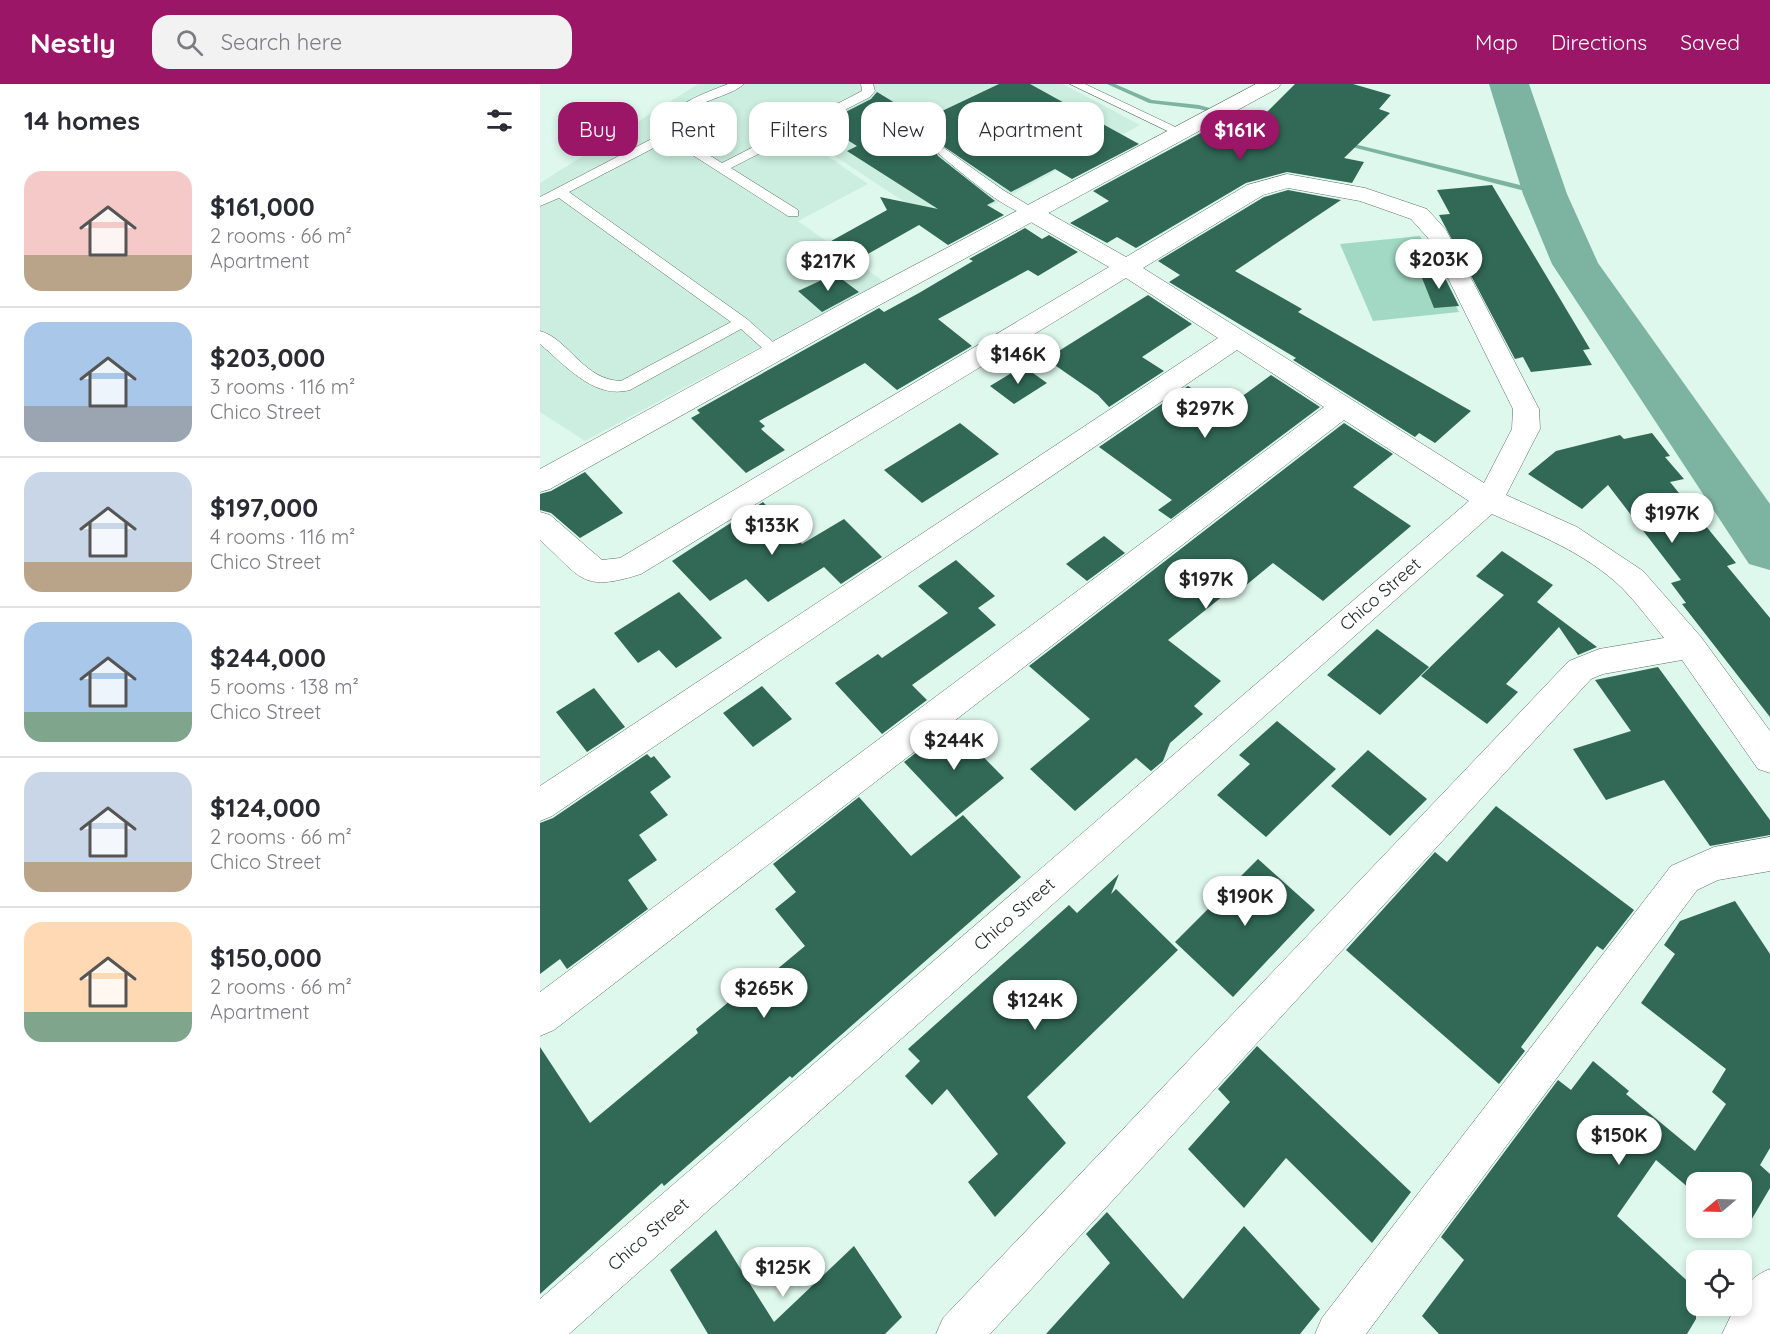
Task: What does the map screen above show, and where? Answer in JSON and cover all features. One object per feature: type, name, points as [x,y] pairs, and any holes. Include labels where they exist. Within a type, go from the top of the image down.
[{"type":"street","points":[[540,482],[775,351],[1030,212],[1226,109],[1266,85]]},
{"type":"street","points":[[540,523],[595,572],[611,572],[630,566],[1255,190],[1273,183],[1287,181],[1365,195],[1419,214],[1438,235],[1526,409],[1526,429],[1489,500]]},
{"type":"street","points":[[1030,212],[1127,268],[1489,500],[1567,535],[1604,558],[1632,579],[1690,646],[1770,758]]},
{"type":"street","points":[[540,805],[1235,339]]},
{"type":"street","points":[[540,1016],[1344,406]]},
{"type":"street","name":"Chico Street","points":[[540,1329],[1489,500]]},
{"type":"street","points":[[959,1334],[1580,670],[1599,662],[1690,646]]},
{"type":"street","points":[[1338,1334],[1684,878],[1714,864],[1770,854]]},
{"type":"street","points":[[1745,1334],[1770,1291]]},
{"type":"lane","points":[[700,102],[738,84]]},
{"type":"lane","points":[[724,167],[866,94],[869,91],[867,84]]},
{"type":"lane","points":[[1076,84],[1114,104],[1190,128]]},
{"type":"lane","points":[[540,202],[650,145]]},
{"type":"lane","points":[[946,154],[998,193],[1030,212]]},
{"type":"lane","points":[[705,156],[793,213]]},
{"type":"lane","points":[[560,192],[742,322],[775,351]]},
{"type":"lane","points":[[540,336],[597,381],[614,387],[624,386],[742,322]]},
{"type":"shaded area","points":[[698,84],[1063,84],[1097,102],[958,102],[958,156],[1083,156],[947,230],[835,156],[849,156],[849,102],[749,102],[749,156],[827,156],[868,184],[798,221],[883,281],[585,441],[540,412],[540,183],[583,156],[638,156],[638,122],[650,114],[650,156],[737,156],[737,102],[669,102]]},
{"type":"shaded area","points":[[1104,106],[1140,125],[1104,145]]},
{"type":"shaded area","points":[[1420,236],[1459,312],[1373,321],[1340,244]]},
{"type":"building","points":[[999,84],[1030,84],[1063,102],[961,102]]},
{"type":"building","points":[[1295,84],[1353,84],[1391,95],[1379,109],[1390,113],[1344,158],[1364,162],[1352,183],[1287,172],[1246,183],[1136,248],[1117,237],[1107,243],[1070,223],[1109,201],[1093,191],[1219,123],[1250,129]]},
{"type":"building","points":[[877,92],[893,102],[865,102]]},
{"type":"building","points":[[958,103],[958,156],[1104,156],[1104,125],[1139,144],[1072,179],[1055,169],[1011,192],[946,148],[946,109]]},
{"type":"building","points":[[861,104],[861,156],[938,156],[995,201],[987,205],[1004,215],[948,245],[919,225],[852,263],[824,245],[887,210],[880,197],[938,209],[849,152],[857,146],[849,141],[849,110]]},
{"type":"building","points":[[1492,185],[1590,349],[1583,350],[1592,365],[1531,372],[1523,357],[1515,359],[1439,215],[1450,214],[1437,190]]},
{"type":"building","points":[[1288,190],[1341,200],[1235,271],[1302,309],[1298,312],[1471,411],[1435,443],[1419,433],[1415,437],[1293,360],[1296,358],[1169,282],[1180,275],[1158,261],[1264,197]]},
{"type":"building","points":[[1025,228],[1042,239],[1049,235],[1078,252],[1038,276],[1028,270],[938,319],[972,346],[897,390],[865,363],[759,421],[765,426],[761,429],[785,450],[746,473],[691,418],[700,413],[697,410],[879,308],[884,312],[919,293],[973,261],[969,259]]},
{"type":"building","points":[[1442,272],[1459,306],[1434,308],[1420,273]]},
{"type":"building","points":[[835,274],[859,292],[822,312],[798,291]]},
{"type":"building","points":[[1148,295],[1192,324],[1142,357],[1164,371],[1109,407],[1098,395],[1046,359]]},
{"type":"building","points":[[1023,366],[1047,383],[1014,404],[990,386]]},
{"type":"building","points":[[1271,375],[1320,407],[1171,519],[1158,510],[1172,500],[1099,447],[1188,386],[1225,409]]},
{"type":"building","points":[[960,423],[999,454],[922,503],[884,470]]},
{"type":"building","points":[[1344,423],[1393,454],[1353,487],[1411,526],[1323,601],[1273,563],[1233,596],[1228,592],[1168,640],[1221,681],[1194,706],[1203,714],[1170,743],[1163,761],[1151,771],[1136,758],[1075,811],[1030,769],[1090,719],[1029,666]]},
{"type":"building","points":[[1652,433],[1670,456],[1665,457],[1684,479],[1670,482],[1736,563],[1727,566],[1770,618],[1770,717],[1682,604],[1686,603],[1671,583],[1681,580],[1608,485],[1582,509],[1528,474],[1556,451],[1620,435],[1624,439]]},
{"type":"building","points":[[585,472],[623,513],[580,538],[551,513],[540,510],[540,494],[551,491]]},
{"type":"building","points":[[763,502],[802,544],[844,519],[882,557],[841,584],[824,567],[768,602],[746,579],[710,601],[672,561]]},
{"type":"building","points":[[1104,536],[1125,553],[1087,581],[1066,564]]},
{"type":"building","points":[[1502,551],[1553,585],[1537,602],[1597,647],[1578,655],[1559,627],[1506,684],[1518,692],[1487,724],[1421,676],[1504,595],[1476,576]]},
{"type":"building","points":[[956,560],[995,596],[978,608],[996,625],[912,685],[927,700],[882,734],[835,683],[878,654],[882,658],[948,613],[918,586]]},
{"type":"building","points":[[679,592],[722,638],[676,668],[659,650],[638,663],[614,633]]},
{"type":"building","points":[[1377,629],[1429,667],[1380,715],[1327,675]]},
{"type":"building","points":[[1658,667],[1770,820],[1770,835],[1710,846],[1664,780],[1606,800],[1573,749],[1631,731],[1595,680]]},
{"type":"building","points":[[762,686],[792,719],[753,747],[723,713]]},
{"type":"building","points":[[594,688],[625,727],[587,752],[556,712]]},
{"type":"building","points":[[1277,721],[1336,769],[1266,837],[1217,795],[1250,764],[1239,755]]},
{"type":"building","points":[[952,725],[1004,778],[956,817],[904,762]]},
{"type":"building","points":[[1368,750],[1427,799],[1390,836],[1331,786]]},
{"type":"building","points":[[647,754],[651,758],[654,756],[671,777],[650,792],[668,815],[639,835],[657,860],[628,880],[648,909],[567,969],[560,959],[540,974],[540,823],[553,818]]},
{"type":"building","points":[[859,797],[911,856],[963,815],[1021,877],[792,1078],[790,1076],[664,1186],[662,1183],[540,1294],[540,1047],[590,1123],[698,1033],[696,1029],[742,991],[746,995],[805,946],[775,909],[796,892],[773,864]]},
{"type":"building","points":[[1496,806],[1634,910],[1603,950],[1597,946],[1521,1047],[1525,1051],[1499,1084],[1346,950],[1435,852],[1447,862]]},
{"type":"building","points":[[1258,859],[1315,910],[1233,997],[1175,942]]},
{"type":"building","points":[[1119,874],[1111,894],[1116,889],[1178,950],[1027,1097],[1066,1143],[995,1217],[968,1182],[998,1154],[947,1089],[932,1105],[905,1076],[920,1061],[908,1049],[1069,905],[1077,913]]},
{"type":"building","points":[[1735,901],[1770,954],[1770,1148],[1760,1165],[1770,1174],[1770,1188],[1752,1219],[1752,1172],[1686,1172],[1686,1186],[1656,1160],[1617,1216],[1686,1280],[1686,1316],[1696,1316],[1696,1319],[1687,1334],[1439,1334],[1422,1316],[1464,1260],[1441,1237],[1558,1080],[1571,1090],[1593,1061],[1629,1091],[1626,1094],[1695,1151],[1726,1104],[1712,1092],[1726,1069],[1641,1003],[1675,954],[1664,945],[1680,921]]},
{"type":"building","points":[[1257,1046],[1411,1192],[1372,1243],[1286,1158],[1244,1208],[1188,1149],[1230,1102],[1218,1089]]},
{"type":"building","points":[[1107,1212],[1183,1299],[1244,1226],[1320,1309],[1300,1334],[1046,1334],[1110,1263],[1086,1234]]},
{"type":"building","points":[[716,1230],[774,1322],[854,1246],[902,1317],[885,1334],[708,1334],[670,1270]]},
{"type":"waterway","points":[[1110,84],[1151,102],[1199,107],[1269,125]]},
{"type":"waterway","points":[[1509,84],[1545,194],[1575,264],[1770,548]]},
{"type":"waterway","points":[[1342,143],[1545,194]]}]
